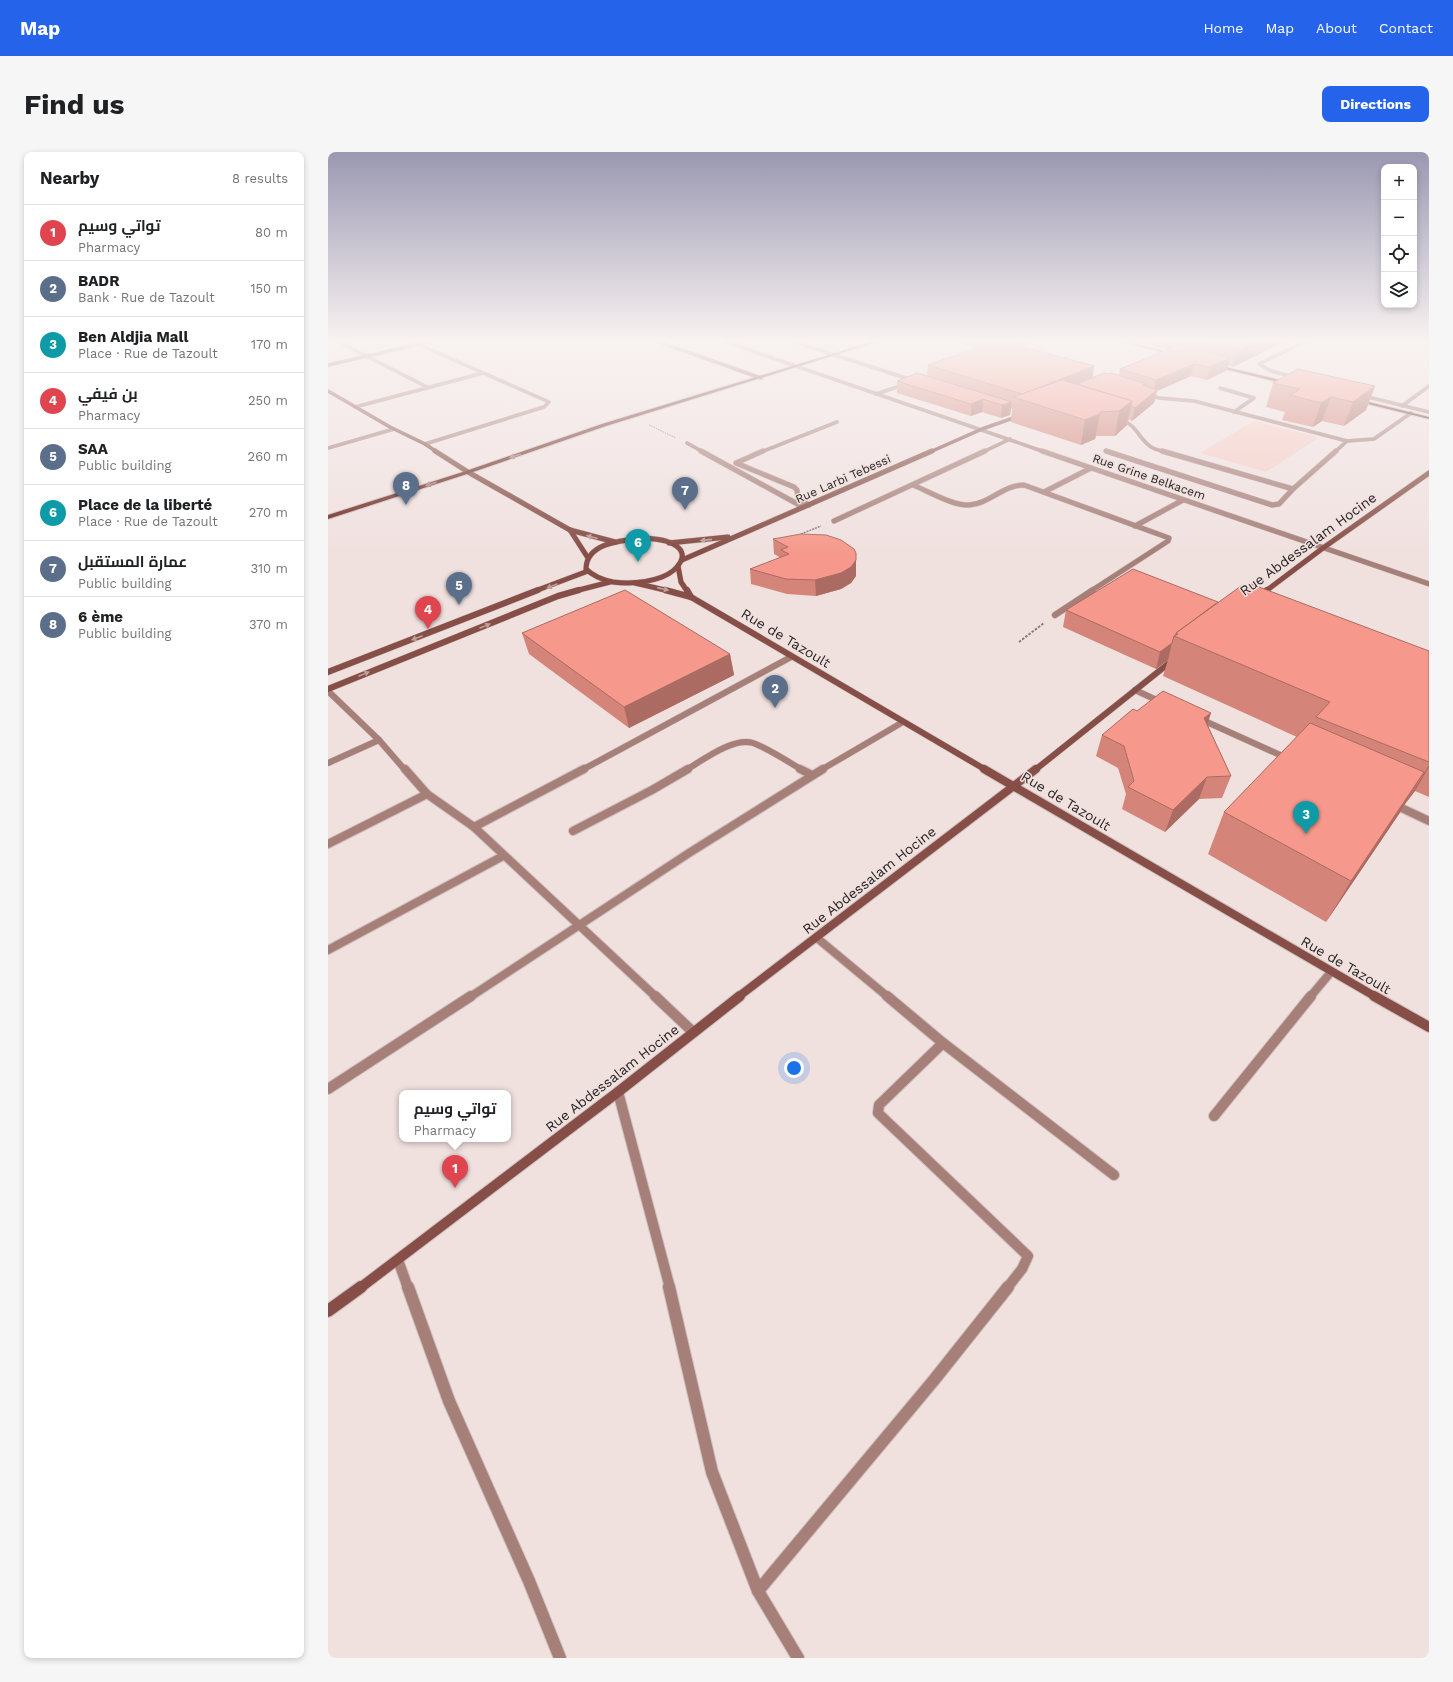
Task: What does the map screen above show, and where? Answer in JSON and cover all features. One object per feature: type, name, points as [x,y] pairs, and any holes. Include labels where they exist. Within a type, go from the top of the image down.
[{"type":"main road","points":[[364,412],[424,444],[468,472],[570,530],[615,542]]},
{"type":"main road","points":[[328,517],[646,412]]},
{"type":"main road","points":[[1408,412],[1429,418]]},
{"type":"main road","name":"Rue Larbi Tebessi","points":[[682,560],[982,429],[1023,415]]},
{"type":"main road","name":"Rue Abdessalam Hocine","points":[[1253,601],[1323,548],[1429,473]]},
{"type":"main road","points":[[570,530],[588,558]]},
{"type":"main road","name":"Rue Larbi Tebessi","points":[[615,542],[644,538],[669,543],[743,534]]},
{"type":"main road","points":[[615,542],[594,552],[588,558],[586,565],[588,571],[596,578],[610,582],[635,583],[661,577],[678,566],[682,560],[682,553],[678,547],[669,543]]},
{"type":"main road","name":"Rue de Tazoult","points":[[678,566],[681,582],[691,597]]},
{"type":"main road","points":[[328,672],[588,571]]},
{"type":"main road","points":[[328,690],[558,596],[610,582]]},
{"type":"main road","name":"Rue de Tazoult","points":[[635,583],[691,597],[1331,972],[1429,1027]]},
{"type":"main road","name":"Rue Abdessalam Hocine","points":[[328,1311],[398,1260],[618,1092],[693,1032],[817,938],[1177,658]]},
{"type":"street","points":[[424,444],[524,412]]},
{"type":"street","name":"Rue Grine Belkacem","points":[[931,412],[1429,584]]},
{"type":"street","points":[[1235,412],[1347,441],[1374,439],[1411,413]]},
{"type":"street","points":[[1013,413],[1023,415]]},
{"type":"street","points":[[1111,416],[1132,423],[1147,444],[1153,448],[1293,489]]},
{"type":"street","points":[[809,505],[798,498],[797,490],[794,487],[736,463],[742,459],[836,422]]},
{"type":"street","points":[[328,448],[394,429]]},
{"type":"street","points":[[834,521],[1010,439]]},
{"type":"street","points":[[1106,451],[1272,505],[1280,504],[1293,489],[1347,441]]},
{"type":"street","points":[[687,443],[803,508]]},
{"type":"street","points":[[1044,492],[1091,468]]},
{"type":"street","points":[[913,485],[965,505],[978,504],[1017,485],[1024,485],[1169,539],[1123,572],[1055,615]]},
{"type":"street","points":[[1135,526],[1183,500]]},
{"type":"street","points":[[1123,572],[1130,574]]},
{"type":"street","points":[[474,827],[659,729],[791,656]]},
{"type":"street","points":[[328,690],[379,740],[427,794],[474,827],[503,856],[693,1032]]},
{"type":"street","points":[[1135,690],[1171,706]]},
{"type":"street","points":[[1192,716],[1293,760]]},
{"type":"street","points":[[328,1089],[580,926],[689,853],[812,775],[903,722]]},
{"type":"street","points":[[328,763],[379,740]]},
{"type":"street","points":[[573,831],[652,790],[723,748],[739,742],[753,743],[812,775]]},
{"type":"street","points":[[328,844],[427,794]]},
{"type":"street","points":[[1386,801],[1429,821]]},
{"type":"street","points":[[328,950],[503,856]]},
{"type":"street","points":[[817,938],[943,1044],[1114,1175]]},
{"type":"street","points":[[1214,1116],[1331,972]]},
{"type":"street","points":[[758,1591],[934,1380],[1022,1269],[1027,1260],[1028,1256],[1026,1254],[878,1113],[879,1105],[943,1044]]},
{"type":"street","points":[[618,1092],[668,1281],[712,1472],[758,1591],[798,1658]]},
{"type":"street","points":[[398,1260],[450,1401],[526,1574],[560,1658]]},
{"type":"path","points":[[648,425],[687,443]]},
{"type":"path","points":[[801,534],[834,521]]},
{"type":"path","points":[[1019,642],[1055,615]]},
{"type":"shaded area","points":[[1254,421],[1318,438],[1266,472],[1200,453]]},
{"type":"building","points":[[1061,412],[1100,412],[1100,414],[1085,420]]},
{"type":"building","points":[[801,534],[826,535],[841,540],[854,549],[856,553],[856,560],[851,567],[841,573],[815,580],[786,579],[750,569],[789,554],[781,550],[788,547],[773,539]]},
{"type":"building","points":[[1133,569],[1218,602],[1176,633],[1172,643],[1160,652],[1066,610]]},
{"type":"building","points":[[1251,584],[1429,651],[1429,762],[1316,717],[1330,702],[1174,636],[1178,634],[1176,633],[1241,586],[1246,588]]},
{"type":"building","points":[[625,590],[730,654],[624,707],[522,633]]},
{"type":"building","points":[[1163,691],[1211,713],[1204,718],[1231,776],[1207,777],[1173,810],[1128,787],[1134,781],[1124,746],[1102,735],[1133,709],[1137,711]]},
{"type":"building","points":[[1310,723],[1424,772],[1351,881],[1224,812]]},
{"type":"place","name":"6 ème","points":[[406,505]]},
{"type":"place","name":"عمارة المستقبل","points":[[685,510]]},
{"type":"place","name":"Place de la liberté","points":[[638,562]]},
{"type":"place","name":"SAA","points":[[459,605]]},
{"type":"place","name":"بن فيفي","points":[[428,629]]},
{"type":"place","name":"BADR","points":[[775,708]]},
{"type":"place","name":"Ben Aldjia Mall","points":[[1306,834]]},
{"type":"place","name":"تواتي وسيم","points":[[455,1188]]}]
